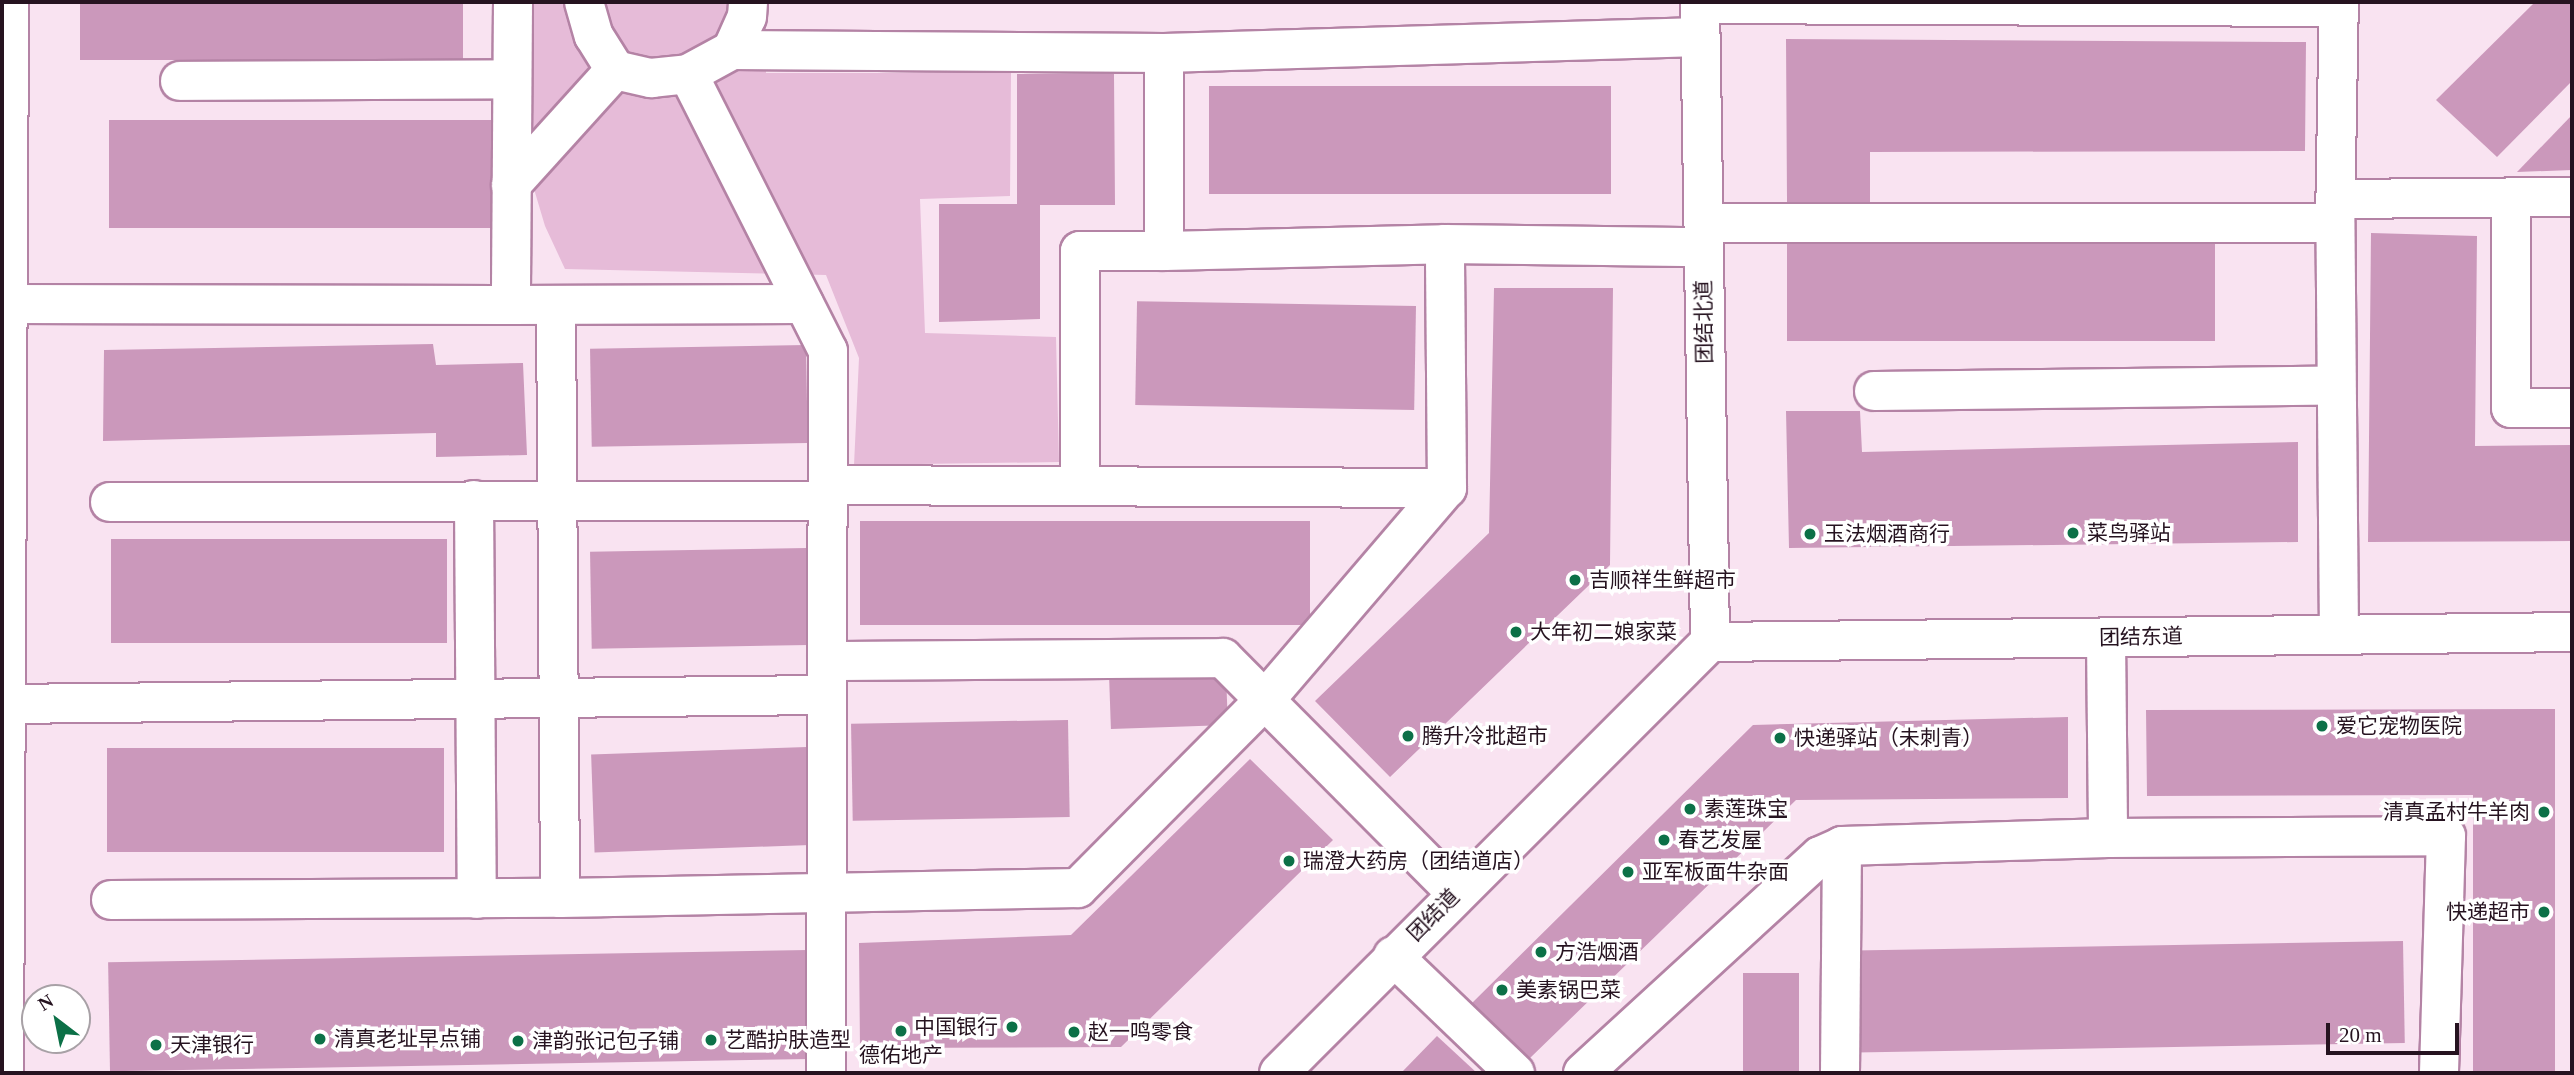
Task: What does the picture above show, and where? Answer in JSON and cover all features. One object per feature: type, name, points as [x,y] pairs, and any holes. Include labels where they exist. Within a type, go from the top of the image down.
[{"type":"street","points":[[4,1073],[9,2]]},
{"type":"street","points":[[511,305],[513,2]]},
{"type":"street","points":[[583,2],[594,36],[615,70],[651,79],[688,74],[732,50],[1164,53],[1700,14],[2339,5],[2335,211],[2339,634]]},
{"type":"street","points":[[732,50],[747,17],[748,2]]},
{"type":"street","name":"团结北道","points":[[1700,14],[1710,642]]},
{"type":"street","points":[[1164,53],[1164,251]]},
{"type":"street","points":[[511,185],[615,70]]},
{"type":"street","points":[[688,74],[828,351],[825,1073]]},
{"type":"street","points":[[180,81],[511,79]]},
{"type":"street","points":[[2511,197],[2511,408],[2572,408]]},
{"type":"street","points":[[1080,486],[1080,251],[1445,244],[1703,235],[2335,211],[2511,197],[2572,197]]},
{"type":"street","points":[[111,900],[560,898],[1078,888],[1265,700],[1447,488],[1445,244]]},
{"type":"street","points":[[6,290],[511,305],[804,304]]},
{"type":"street","points":[[556,305],[560,898]]},
{"type":"street","points":[[1874,391],[2335,385]]},
{"type":"street","points":[[110,502],[558,499],[1080,486],[1447,488]]},
{"type":"street","points":[[474,500],[477,899]]},
{"type":"street","name":"团结东道","points":[[1710,642],[2572,632]]},
{"type":"street","points":[[2106,638],[2108,838]]},
{"type":"street","name":"团结道","points":[[1279,1073],[1455,892],[1710,642]]},
{"type":"street","points":[[5,704],[559,699],[826,678],[1223,658],[1455,892]]},
{"type":"street","points":[[1583,1073],[1820,856],[1842,846],[2108,838],[2446,836],[2439,1073]]},
{"type":"street","points":[[1840,1073],[1842,846]]},
{"type":"street","points":[[1393,956],[1515,1073]]},
{"type":"shaded area","points":[[525,2],[766,2],[766,73],[1011,73],[1010,196],[920,199],[925,333],[1056,337],[1059,462],[854,465],[859,358],[826,275],[565,269],[545,226],[523,152]]},
{"type":"building","points":[[80,2],[463,2],[463,60],[80,60]]},
{"type":"building","points":[[2535,2],[2572,2],[2572,81],[2497,157],[2436,100]]},
{"type":"building","points":[[1786,39],[2306,42],[2305,151],[1870,152],[1870,203],[1787,202]]},
{"type":"building","points":[[1017,74],[1114,74],[1115,205],[1040,205],[1040,319],[939,322],[939,204],[1017,204]]},
{"type":"building","points":[[1209,86],[1611,86],[1611,194],[1209,194]]},
{"type":"building","points":[[2572,115],[2572,170],[2517,172]]},
{"type":"building","points":[[109,120],[493,120],[493,228],[109,228]]},
{"type":"building","points":[[2371,233],[2477,236],[2475,446],[2572,445],[2572,541],[2368,542]]},
{"type":"building","points":[[1787,234],[2215,234],[2215,341],[1787,341]]},
{"type":"building","points":[[1494,288],[1613,288],[1610,565],[1390,777],[1315,701],[1489,533]]},
{"type":"building","points":[[1137,301],[1416,306],[1414,410],[1135,405]]},
{"type":"building","points":[[433,344],[436,365],[523,363],[527,455],[436,457],[436,433],[103,441],[104,350]]},
{"type":"building","points":[[806,345],[808,443],[592,447],[590,349]]},
{"type":"building","points":[[1786,411],[1860,411],[1862,452],[2298,442],[2298,542],[1789,548]]},
{"type":"building","points":[[860,521],[1310,521],[1310,625],[860,625]]},
{"type":"building","points":[[111,539],[447,539],[447,643],[111,643]]},
{"type":"building","points":[[807,548],[809,645],[592,649],[590,552]]},
{"type":"building","points":[[1226,672],[1228,725],[1111,729],[1109,676]]},
{"type":"building","points":[[2555,709],[2555,1073],[2473,1073],[2473,795],[2147,796],[2146,710]]},
{"type":"building","points":[[2068,717],[2068,798],[1796,800],[1529,1059],[1472,1003],[1753,725]]},
{"type":"building","points":[[1068,720],[1070,817],[853,821],[851,724]]},
{"type":"building","points":[[807,747],[810,845],[595,852],[591,755]]},
{"type":"building","points":[[107,748],[444,748],[444,852],[107,852]]},
{"type":"building","points":[[1250,759],[1333,840],[1121,1047],[860,1048],[859,943],[1071,935]]},
{"type":"building","points":[[2403,941],[2405,1043],[1856,1053],[1854,951]]},
{"type":"building","points":[[808,950],[810,1059],[110,1071],[108,962]]},
{"type":"building","points":[[1743,973],[1799,973],[1799,1073],[1743,1073]]},
{"type":"building","points":[[1437,1036],[1477,1073],[1401,1073]]},
{"type":"place","name":"菜鸟驿站","points":[[2073,533]]},
{"type":"place","name":"玉法烟酒商行","points":[[1810,534]]},
{"type":"place","name":"吉顺祥生鲜超市","points":[[1575,580]]},
{"type":"place","name":"大年初二娘家菜","points":[[1516,632]]},
{"type":"place","name":"爱它宠物医院","points":[[2322,726]]},
{"type":"place","name":"腾升冷批超市","points":[[1408,736]]},
{"type":"place","name":"快递驿站（未刺青）","points":[[1780,738]]},
{"type":"place","name":"素莲珠宝","points":[[1690,809]]},
{"type":"place","name":"清真孟村牛羊肉","points":[[2544,812]]},
{"type":"place","name":"春艺发屋","points":[[1664,840]]},
{"type":"place","name":"瑞澄大药房（团结道店）","points":[[1289,861]]},
{"type":"place","name":"亚军板面牛杂面","points":[[1628,872]]},
{"type":"place","name":"快递超市","points":[[2544,912]]},
{"type":"place","name":"方浩烟酒","points":[[1541,952]]},
{"type":"place","name":"美素锅巴菜","points":[[1502,990]]},
{"type":"place","name":"中国银行","points":[[1012,1027]]},
{"type":"place","name":"德佑地产","points":[[901,1031]]},
{"type":"place","name":"赵一鸣零食","points":[[1074,1032]]},
{"type":"place","name":"清真老址早点铺","points":[[320,1039]]},
{"type":"place","name":"艺酷护肤造型","points":[[711,1040]]},
{"type":"place","name":"津韵张记包子铺","points":[[518,1041]]},
{"type":"place","name":"天津银行","points":[[156,1045]]}]
